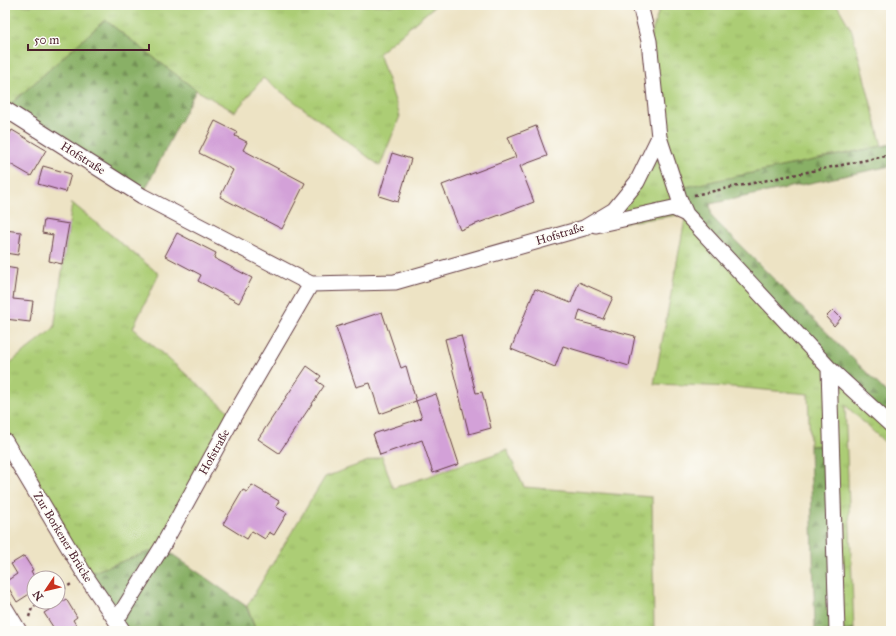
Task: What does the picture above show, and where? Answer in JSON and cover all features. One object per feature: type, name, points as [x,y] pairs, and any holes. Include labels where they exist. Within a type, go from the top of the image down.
[{"type":"street","points":[[640,5],[649,41],[659,138],[679,198],[686,214],[829,368],[891,425]]},
{"type":"street","name":"Hofstraße","points":[[5,109],[142,196],[311,284],[395,282],[584,228],[614,210],[637,182],[659,138]]},
{"type":"street","points":[[584,228],[673,208],[686,214]]},
{"type":"street","name":"Hofstraße","points":[[119,626],[234,416],[311,284]]},
{"type":"street","points":[[829,368],[837,631]]},
{"type":"street","name":"Zur Borkener Brücke","points":[[5,441],[86,575],[119,626]]},
{"type":"street","points":[[5,608],[23,627]]},
{"type":"path","points":[[679,198],[891,155]]},
{"type":"path","points":[[23,627],[31,610]]},
{"type":"green space","points":[[5,5],[436,5],[379,53],[400,116],[380,166],[263,78],[235,112],[196,90],[105,20],[5,109]]},
{"type":"green space","points":[[663,5],[837,5],[852,31],[882,146],[676,189],[891,425],[891,448],[845,405],[854,629],[837,628],[830,445],[810,446],[808,394],[733,387],[654,384],[686,214],[584,228],[614,210],[659,138],[649,41],[659,10]]},
{"type":"green space","points":[[105,20],[196,90],[142,196],[5,109]]},
{"type":"green space","points":[[891,144],[891,166],[710,204],[712,217],[891,397],[891,425],[696,225],[676,189]]},
{"type":"green space","points":[[72,203],[159,274],[133,328],[234,416],[162,547],[85,575],[5,441],[5,367],[54,328]]},
{"type":"green space","points":[[830,445],[837,628],[854,629],[854,631],[815,631],[810,446]]},
{"type":"green space","points":[[507,450],[524,487],[652,497],[654,631],[256,631],[247,606],[325,477],[382,456],[393,488]]},
{"type":"green space","points":[[162,547],[246,606],[256,631],[123,631],[85,575]]},
{"type":"building","points":[[215,121],[237,132],[235,136],[247,142],[243,150],[305,183],[282,229],[220,197],[233,170],[199,153]]},
{"type":"building","points":[[536,126],[547,156],[520,166],[534,202],[460,230],[442,185],[516,157],[508,137]]},
{"type":"building","points":[[12,130],[46,150],[31,176],[5,161],[5,142]]},
{"type":"building","points":[[392,153],[411,159],[398,202],[379,196]]},
{"type":"building","points":[[43,166],[71,174],[66,192],[38,184]]},
{"type":"building","points":[[44,220],[69,224],[62,264],[49,261],[53,235],[42,233]]},
{"type":"building","points":[[5,230],[21,232],[18,255],[5,253]]},
{"type":"building","points":[[177,233],[216,253],[214,258],[252,278],[239,303],[198,281],[201,275],[165,256]]},
{"type":"building","points":[[5,267],[17,269],[13,299],[33,301],[30,322],[5,319]]},
{"type":"building","points":[[579,282],[613,297],[603,319],[580,310],[577,321],[635,336],[629,366],[563,346],[555,367],[511,349],[535,289],[571,303]]},
{"type":"building","points":[[833,310],[841,318],[834,326],[826,317]]},
{"type":"building","points":[[382,312],[401,368],[406,366],[416,401],[380,414],[370,383],[356,387],[336,327]]},
{"type":"building","points":[[461,335],[476,393],[482,392],[491,428],[469,434],[445,339]]},
{"type":"building","points":[[307,366],[321,376],[317,381],[324,386],[279,453],[258,439]]},
{"type":"building","points":[[436,394],[459,464],[433,473],[422,440],[380,455],[373,434],[422,418],[416,401]]},
{"type":"building","points":[[252,485],[279,501],[276,507],[287,513],[274,535],[269,532],[265,539],[252,531],[247,539],[223,524],[243,490],[247,492]]},
{"type":"building","points":[[24,556],[33,570],[26,570],[26,596],[17,602],[8,587],[5,589],[5,575],[8,580],[17,574],[11,564]]},
{"type":"building","points":[[66,599],[77,617],[73,620],[80,631],[55,631],[44,613],[49,610],[66,610]]}]
